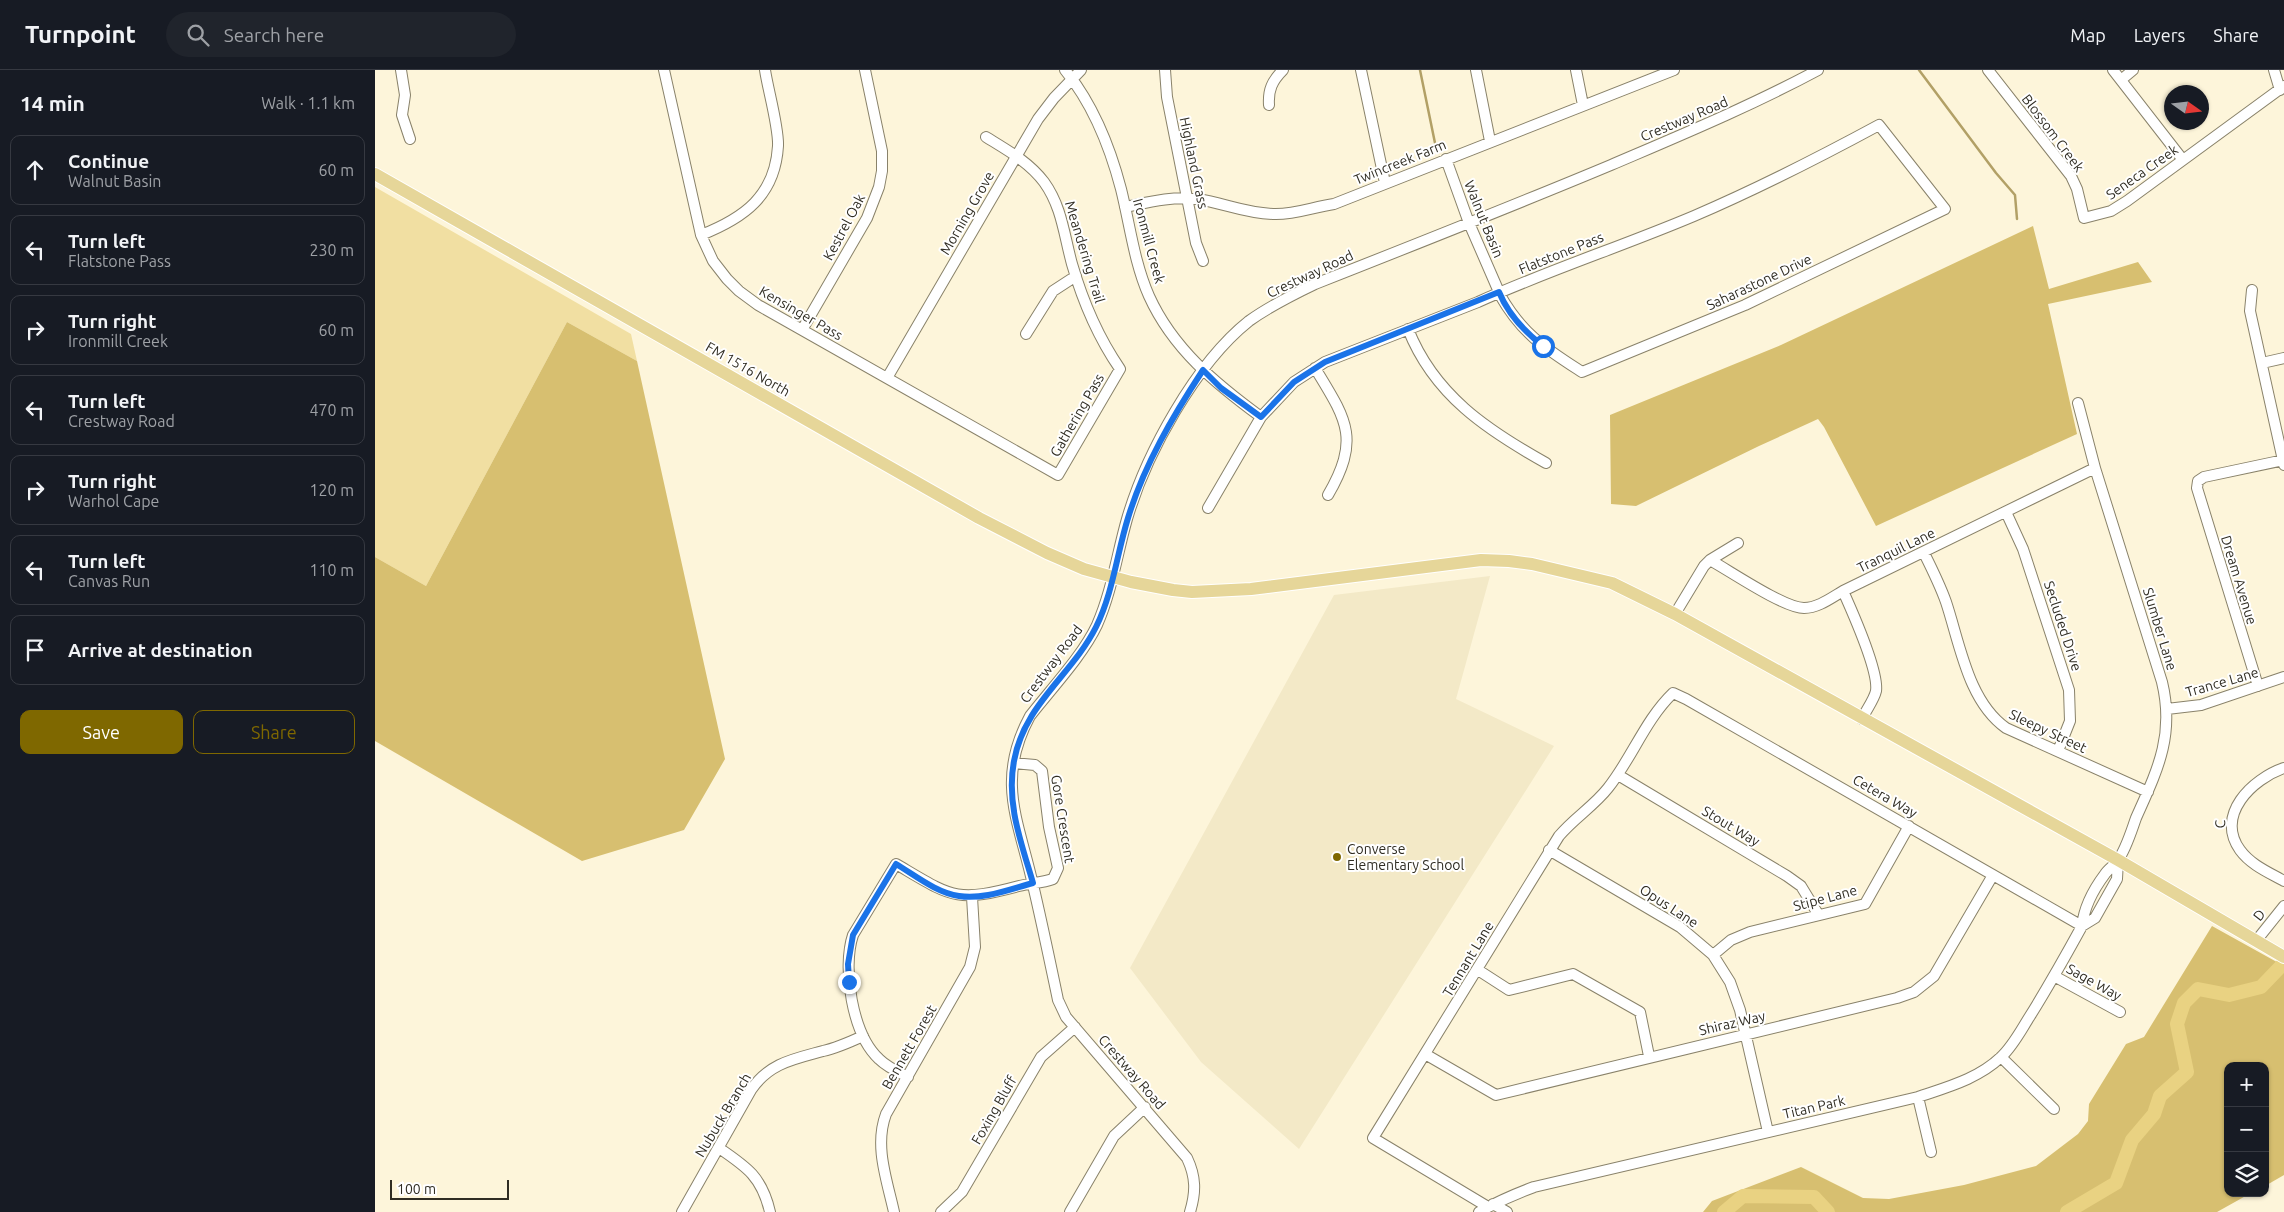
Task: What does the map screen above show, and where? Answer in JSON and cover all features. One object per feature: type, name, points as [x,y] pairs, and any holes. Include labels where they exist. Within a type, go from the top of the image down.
[{"type":"main road","name":"FM 1516 North","points":[[375,174],[979,518],[1065,561],[1112,577],[1173,590],[1220,592],[1481,560],[1531,564],[1612,583],[1675,614],[2118,860],[2284,957]]},
{"type":"street","points":[[401,70],[405,95],[402,115],[410,139]]},
{"type":"street","name":"Kensinger Pass","points":[[665,70],[701,235],[713,261],[739,291],[802,330],[1058,475]]},
{"type":"street","points":[[701,235],[725,226],[741,216],[756,202],[769,184],[778,144],[765,70]]},
{"type":"street","name":"Kestrel Oak","points":[[802,330],[867,218],[879,187],[882,151],[865,70]]},
{"type":"street","name":"Morning Grove","points":[[887,378],[1046,108],[1069,74],[1081,70]]},
{"type":"street","name":"Highland Grass","points":[[1165,70],[1167,97],[1187,198],[1196,242],[1203,261]]},
{"type":"street","points":[[1269,105],[1270,88],[1273,81],[1283,70]]},
{"type":"street","points":[[1361,70],[1385,183]]},
{"type":"street","points":[[1476,70],[1490,141]]},
{"type":"street","points":[[1576,70],[1583,105]]},
{"type":"street","name":"Twincreek Farm","points":[[1125,207],[1168,198],[1187,198],[1205,200],[1242,211],[1287,214],[1334,204],[1490,141],[1675,70]]},
{"type":"street","name":"Crestway Road","points":[[1191,1212],[1194,1197],[1193,1172],[1187,1158],[1066,1017],[1058,1000],[1033,883],[1014,817],[1011,794],[1014,763],[1019,740],[1030,716],[1084,646],[1096,626],[1128,518],[1145,471],[1179,407],[1203,370],[1227,341],[1248,322],[1286,297],[1674,139],[1772,94],[1818,70]]},
{"type":"street","name":"Blossom Creek","points":[[1988,70],[2071,176],[2077,189],[2084,218]]},
{"type":"street","points":[[2113,70],[2183,160]]},
{"type":"street","points":[[2121,80],[2133,70]]},
{"type":"street","points":[[2274,70],[2282,88]]},
{"type":"street","name":"Ironmill Creek","points":[[1069,74],[1088,104],[1108,147],[1125,207],[1135,255],[1150,297],[1179,344],[1203,370],[1221,388],[1261,417]]},
{"type":"street","name":"Seneca Creek","points":[[2084,218],[2111,211],[2282,88]]},
{"type":"street","name":"Flatstone Pass","points":[[1208,508],[1261,417],[1284,391],[1315,368],[1339,356],[1693,216],[1747,192],[1879,126],[1945,209]]},
{"type":"street","name":"Meandering Trail","points":[[986,137],[1017,156],[1039,176],[1055,200],[1061,215],[1076,276],[1099,335],[1120,369]]},
{"type":"street","name":"Walnut Basin","points":[[1446,159],[1469,223],[1499,292],[1509,310],[1528,334],[1582,372]]},
{"type":"street","name":"Saharastone Drive","points":[[1582,372],[1745,305],[1945,209]]},
{"type":"street","points":[[1025,334],[1053,291],[1076,276]]},
{"type":"street","points":[[2252,290],[2249,311],[2283,462]]},
{"type":"street","points":[[1408,329],[1432,373],[1460,405],[1501,438],[1546,463]]},
{"type":"street","points":[[2262,363],[2284,358]]},
{"type":"street","points":[[1315,368],[1340,409],[1346,430],[1345,460],[1340,474],[1328,495]]},
{"type":"street","name":"Gathering Pass","points":[[1058,475],[1120,369]]},
{"type":"street","name":"Slumber Lane","points":[[2079,403],[2095,468],[2162,682],[2167,709],[2164,751],[2148,792],[2118,860],[2105,874],[2084,909],[2082,926]]},
{"type":"street","name":"Dream Avenue","points":[[2258,686],[2197,488],[2198,481],[2204,477],[2283,462]]},
{"type":"street","name":"Tranquil Lane","points":[[1710,560],[1794,607],[1805,608],[1819,604],[2095,468]]},
{"type":"street","name":"Secluded Drive","points":[[2006,512],[2023,549],[2069,690],[2070,721],[2058,751]]},
{"type":"street","points":[[1675,614],[1696,577],[1710,560],[1738,543]]},
{"type":"street","name":"Sleepy Street","points":[[1924,553],[1939,583],[1976,693],[1993,719],[2006,728],[2148,792]]},
{"type":"street","points":[[1843,591],[1860,630],[1876,681],[1876,692],[1861,718]]},
{"type":"street","name":"Trance Lane","points":[[2167,709],[2201,705],[2284,677]]},
{"type":"street","name":"Tennant Lane","points":[[1487,1208],[1373,1138],[1478,970],[1549,850],[1571,822],[1600,797],[1618,774],[1661,705],[1673,693]]},
{"type":"street","name":"Cetera Way","points":[[1673,693],[1685,698],[2082,926]]},
{"type":"street","name":"Gore Crescent","points":[[1014,763],[1035,765],[1042,771],[1049,827],[1058,868],[1053,879],[1033,883]]},
{"type":"street","name":"C","points":[[2284,768],[2266,775],[2246,791],[2238,803],[2232,822],[2236,844],[2247,858],[2284,881]]},
{"type":"street","name":"Stout Way","points":[[1618,774],[1787,876],[1801,886],[1818,914]]},
{"type":"street","name":"Stipe Lane","points":[[1713,955],[1739,936],[1818,914],[1865,904],[1909,826]]},
{"type":"street","name":"Opus Lane","points":[[1549,850],[1680,927],[1713,955],[1730,982],[1746,1034],[1767,1132]]},
{"type":"street","points":[[908,1077],[878,1058],[863,1036],[857,1019],[849,982],[848,964],[853,935],[896,864],[943,891],[960,896],[972,897],[1033,883]]},
{"type":"street","name":"Shiraz Way","points":[[1425,1054],[1496,1095],[1649,1056],[1897,998],[1919,989],[1944,962],[1993,875]]},
{"type":"street","name":"Bennett Forest","points":[[894,1212],[880,1140],[886,1114],[970,967],[975,947],[972,897]]},
{"type":"street","name":"D","points":[[2256,941],[2284,906]]},
{"type":"street","name":"Titan Park","points":[[1487,1208],[1534,1187],[1918,1097],[1964,1081],[2001,1057],[2016,1038],[2055,976],[2082,926]]},
{"type":"street","points":[[1478,970],[1509,990],[1573,974],[1640,1012],[1649,1056]]},
{"type":"street","name":"Sage Way","points":[[2055,976],[2120,1012]]},
{"type":"street","name":"Foxing Bluff","points":[[941,1212],[962,1192],[1041,1056],[1075,1027]]},
{"type":"street","name":"Nubuck Branch","points":[[682,1212],[751,1090],[770,1068],[784,1061],[832,1049],[863,1036]]},
{"type":"street","points":[[2001,1057],[2054,1109]]},
{"type":"street","points":[[1918,1097],[1931,1152]]},
{"type":"street","points":[[1070,1212],[1114,1136],[1145,1107]]},
{"type":"street","points":[[719,1148],[752,1172],[763,1189],[770,1212]]},
{"type":"street","points":[[1487,1208],[1507,1212]]},
{"type":"shaded area","points":[[375,187],[631,334],[637,361],[567,322],[426,586],[375,557]]},
{"type":"shaded area","points":[[2033,226],[2049,289],[2138,262],[2152,282],[2048,304],[2077,434],[1876,526],[1818,419],[1636,506],[1611,504],[1610,415],[1781,345]]},
{"type":"shaded area","points":[[567,322],[637,361],[725,759],[684,830],[582,861],[375,741],[375,557],[426,586]]},
{"type":"shaded area","name":"Converse Elementary School","points":[[1490,576],[1456,699],[1554,746],[1299,1149],[1201,1062],[1130,968],[1334,595]]},
{"type":"shaded area","points":[[2212,926],[2284,966],[2284,1175],[2269,1184],[2269,1062],[2224,1062],[2224,1197],[2244,1197],[2217,1212],[1703,1212],[1712,1201],[1801,1167],[1863,1198],[1889,1199],[1964,1185],[2036,1166],[2078,1134],[2088,1121],[2089,1104],[2126,1044],[2144,1037]]},
{"type":"waterway","points":[[1420,70],[1435,143]]},
{"type":"waterway","points":[[1919,70],[1996,173],[2015,195],[2017,219]]},
{"type":"waterway","points":[[2067,1212],[2116,1183],[2132,1140],[2154,1114],[2160,1096],[2187,1072],[2177,1024],[2184,1003],[2198,989],[2229,995],[2261,987],[2283,964]]},
{"type":"waterway","points":[[1724,1212],[1743,1196],[1814,1197],[1828,1212]]},
{"type":"place","name":"Converse Elementary School","points":[[1337,857]]},
{"type":"route","points":[[849,982],[848,964],[853,935],[896,864],[943,891],[960,896],[984,895],[1033,883],[1012,806],[1011,794],[1014,763],[1019,740],[1030,716],[1084,646],[1096,626],[1128,518],[1145,471],[1179,407],[1203,370],[1221,388],[1261,417],[1273,402],[1294,382],[1325,362],[1499,292],[1509,310],[1528,334],[1543,346]]}]
